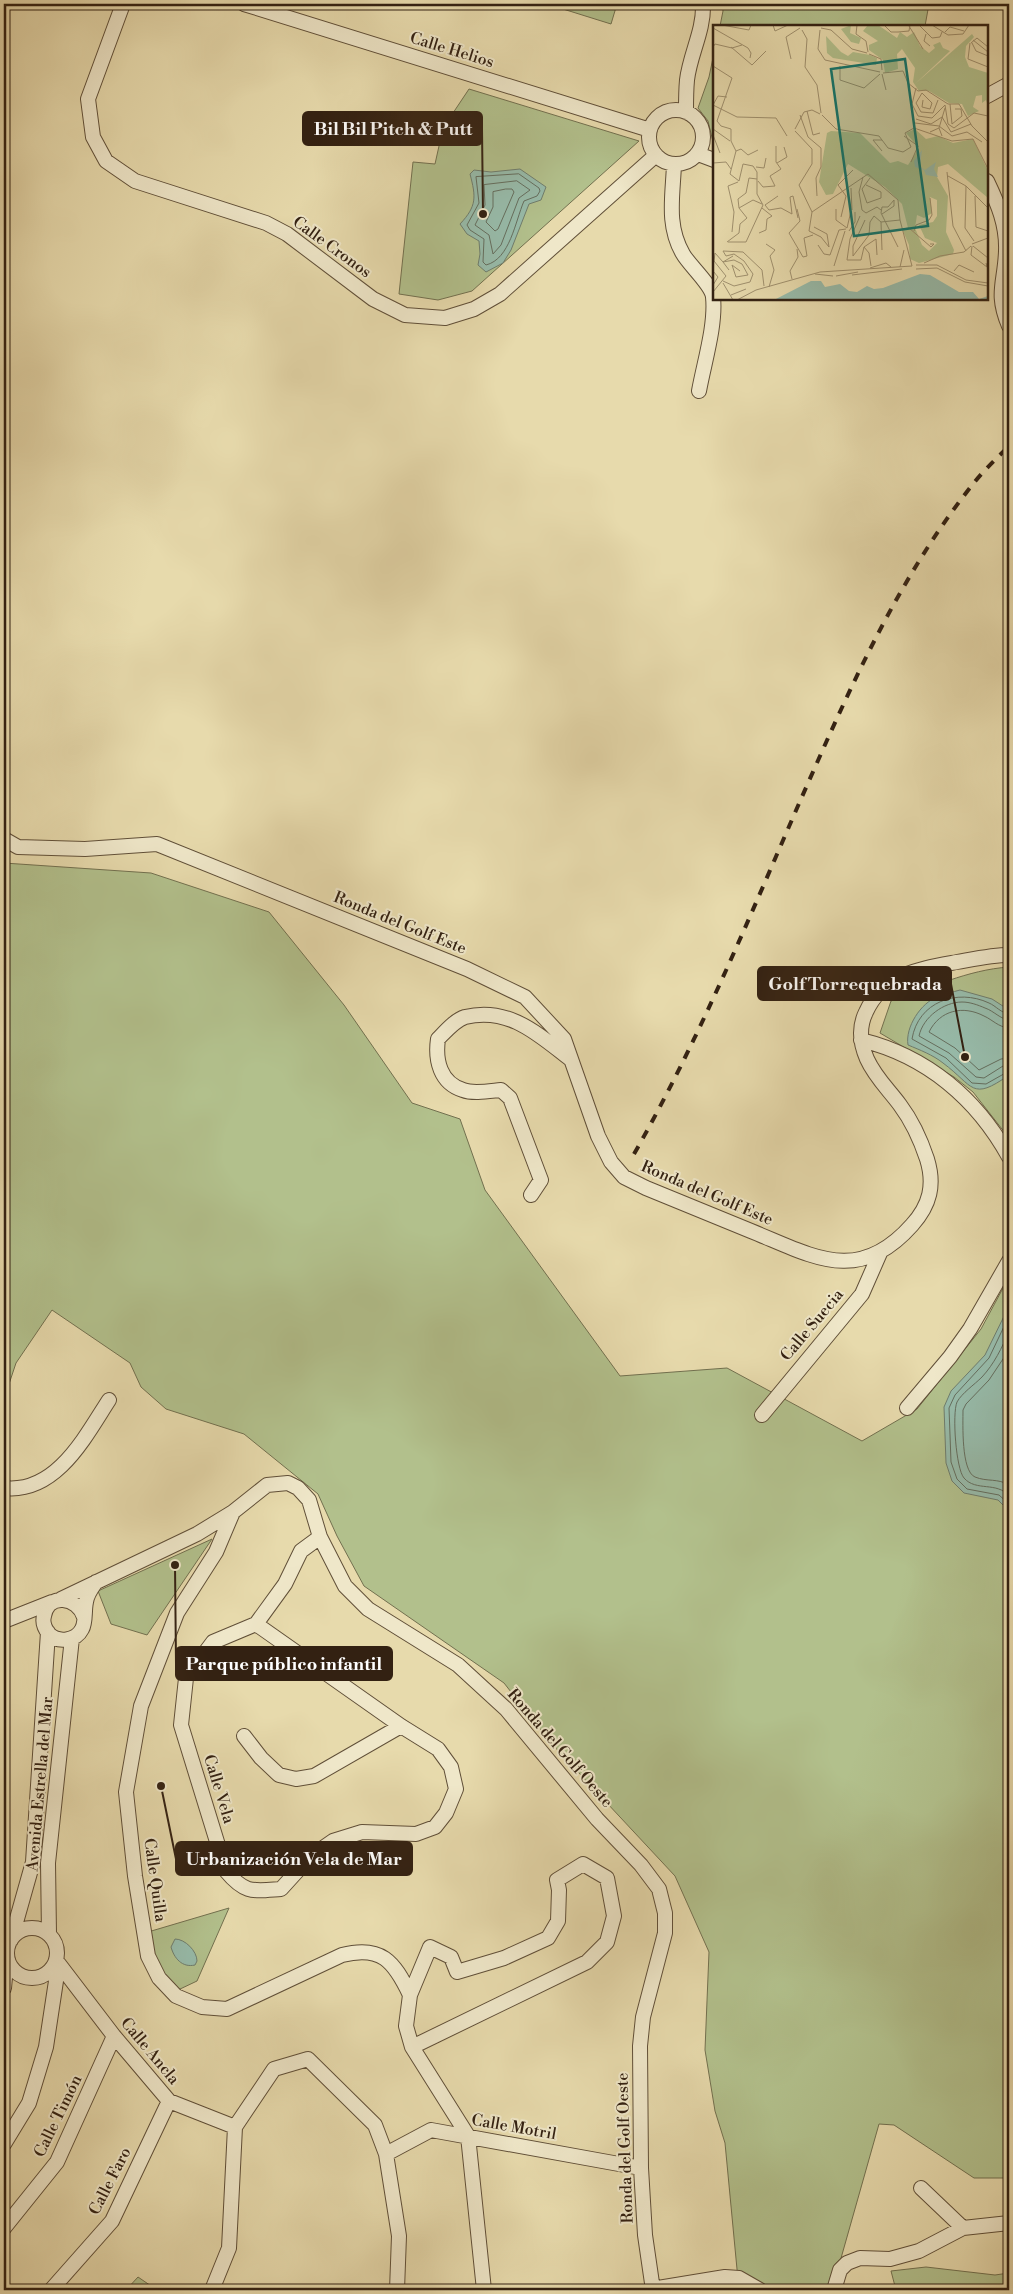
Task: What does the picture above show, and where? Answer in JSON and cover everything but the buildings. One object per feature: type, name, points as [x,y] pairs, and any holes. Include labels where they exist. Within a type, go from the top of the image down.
[{"type":"street","name":"Calle Cronos","points":[[123,4],[88,99],[93,137],[106,161],[135,181],[266,223],[287,234],[373,299],[405,315],[445,318],[474,308],[492,299],[656,155]]},
{"type":"street","name":"Calle Helios","points":[[244,4],[650,130]]},
{"type":"street","points":[[686,112],[687,79],[696,50],[703,14],[703,4]]},
{"type":"street","points":[[988,95],[1009,84]]},
{"type":"street","points":[[668,111],[686,112],[694,116],[703,130],[704,138],[698,154],[683,164],[667,163],[656,155],[651,148],[650,130],[654,122],[668,111]]},
{"type":"street","points":[[698,154],[713,160]]},
{"type":"street","points":[[674,164],[670,208],[674,232],[683,254],[713,295],[712,318],[699,392]]},
{"type":"street","points":[[988,183],[1003,215],[1006,251],[1001,285],[1002,309],[1009,326]]},
{"type":"street","name":"Ronda del Golf Este","points":[[4,839],[18,847],[84,848],[157,844],[468,969],[525,997],[564,1039],[598,1136],[611,1162],[624,1177],[646,1188],[811,1256],[842,1261],[861,1259],[880,1252],[896,1240],[923,1212],[929,1198],[932,1178],[918,1136],[901,1107],[878,1078],[867,1059],[861,1040],[860,1029],[871,1000],[884,985],[908,973],[935,966],[1009,955]]},
{"type":"street","points":[[531,1195],[542,1180],[510,1098],[502,1090],[464,1091],[447,1082],[440,1069],[436,1053],[438,1039],[464,1017],[506,1018],[525,1024],[570,1059]]},
{"type":"street","points":[[861,1040],[886,1046],[916,1060],[952,1084],[975,1108],[999,1138],[1009,1157]]},
{"type":"street","name":"Calle Suecia","points":[[762,1415],[862,1294],[880,1252]]},
{"type":"street","points":[[907,1408],[950,1357],[970,1329],[1009,1261]]},
{"type":"street","points":[[4,1488],[12,1489],[33,1485],[55,1473],[83,1441],[109,1400]]},
{"type":"street","name":"Ronda del Golf Oeste","points":[[4,1621],[58,1600],[197,1534],[233,1512],[267,1485],[288,1483],[298,1488],[309,1500],[320,1537],[345,1586],[368,1609],[458,1665],[506,1709],[597,1819],[641,1864],[659,1889],[666,1913],[665,1933],[642,2017],[640,2046],[641,2168],[645,2235],[652,2290]]},
{"type":"street","name":"Calle Quilla","points":[[233,1512],[216,1552],[177,1613],[141,1706],[126,1792],[135,1876],[148,1956],[159,1978],[176,1996],[202,2007],[227,2009],[342,1955],[360,1950],[385,1958],[400,1972],[410,1995]]},
{"type":"street","points":[[256,1624],[285,1584],[301,1551],[320,1537]]},
{"type":"street","points":[[17,1616],[28,1615],[59,1639],[72,1638],[82,1629],[86,1601],[96,1582]]},
{"type":"street","points":[[45,1627],[46,1610],[58,1600],[73,1602],[82,1611],[84,1617]]},
{"type":"street","name":"Calle Vela","points":[[256,1624],[401,1726],[438,1749],[451,1768],[456,1789],[446,1813],[435,1826],[416,1834],[362,1832],[333,1840],[310,1857],[280,1889],[254,1891],[238,1885],[226,1871],[181,1725],[186,1678],[213,1642],[256,1624]]},
{"type":"street","name":"Avenida Estrella del Mar","points":[[4,1988],[9,1944],[33,1862],[45,1627]]},
{"type":"street","name":"Avenida Estrella del Mar","points":[[49,1934],[48,1863],[72,1638]]},
{"type":"street","points":[[244,1736],[261,1758],[279,1775],[296,1779],[314,1776],[401,1726]]},
{"type":"street","points":[[412,2047],[587,1962],[607,1942],[614,1916],[607,1878],[583,1864],[557,1880],[559,1890],[558,1922],[548,1938],[504,1958],[457,1972],[451,1957],[430,1947],[410,1995],[406,2026],[412,2047],[468,2136],[484,2290]]},
{"type":"street","points":[[4,2144],[29,2103],[46,2047],[56,1981],[56,1946],[49,1934],[36,1928],[29,1928],[22,1930],[9,1944],[10,1965],[23,1976],[40,1977],[55,1963]]},
{"type":"street","name":"Calle Ancla","points":[[55,1963],[169,2101],[236,2127]]},
{"type":"street","name":"Calle Timón","points":[[4,2228],[58,2162],[114,2036]]},
{"type":"street","points":[[212,2290],[229,2248],[236,2127],[274,2069],[308,2059],[375,2125],[386,2154],[399,2236],[397,2290]]},
{"type":"street","name":"Calle Faro","points":[[51,2290],[112,2221],[169,2101]]},
{"type":"street","name":"Calle Motril","points":[[386,2154],[431,2130],[641,2168]]},
{"type":"street","points":[[921,2188],[964,2228]]},
{"type":"street","points":[[834,2290],[840,2270],[847,2263],[860,2258],[890,2259],[919,2251],[964,2228],[1009,2224]]},
{"type":"street","points":[[652,2290],[725,2277],[739,2278],[760,2290]]},
{"type":"green space","points":[[547,4],[617,4],[611,24]]},
{"type":"green space","points":[[722,4],[929,4],[925,25],[720,25],[723,11]]},
{"type":"green space","points":[[713,58],[713,142],[708,121],[698,108],[709,77]]},
{"type":"green space","points":[[469,89],[639,141],[472,291],[438,300],[399,294],[413,162],[435,164],[443,128]]},
{"type":"green space","points":[[4,863],[151,873],[269,912],[344,1005],[412,1103],[460,1119],[485,1190],[620,1376],[727,1368],[862,1441],[917,1409],[981,1329],[1009,1277],[1009,2178],[974,2178],[894,2125],[879,2124],[832,2290],[739,2290],[725,2143],[715,2111],[705,2050],[709,1952],[675,1876],[551,1743],[504,1683],[364,1586],[337,1536],[318,1494],[244,1434],[166,1409],[141,1387],[130,1363],[52,1310],[16,1363],[4,1399]]},
{"type":"green space","points":[[1009,967],[1009,1138],[973,1092],[954,1077],[880,1033],[891,1001],[949,980],[978,972]]},
{"type":"green space","points":[[212,1539],[147,1635],[111,1624],[98,1591]]},
{"type":"green space","points":[[229,1908],[197,1981],[178,1990],[162,1978],[148,1932]]},
{"type":"green space","points":[[926,2267],[995,2275],[1009,2273],[1009,2290],[896,2290],[891,2271]]},
{"type":"green space","points":[[138,2277],[157,2290],[126,2290]]},
{"type":"water","points":[[520,169],[546,187],[541,200],[529,204],[511,250],[503,263],[486,272],[478,265],[480,254],[479,241],[467,234],[460,224],[470,212],[474,201],[470,174],[474,170],[491,172]]},
{"type":"water","points":[[960,990],[992,999],[1009,1010],[1009,1075],[987,1088],[973,1088],[939,1060],[908,1045],[909,1031],[912,1023],[925,1004],[937,997]]},
{"type":"water","points":[[1009,1306],[1009,1511],[998,1500],[964,1493],[952,1481],[946,1463],[944,1407],[951,1391],[985,1355]]},
{"type":"water","points":[[175,1939],[183,1941],[193,1950],[197,1961],[195,1965],[182,1964],[176,1958],[171,1947]]},
{"type":"railway","points":[[634,1154],[702,1023],[838,717],[898,596],[946,520],[977,479],[1009,446]]},
{"type":"place","name":"Bil Bil Pitch & Putt","points":[[483,214]]},
{"type":"place","name":"Golf Torrequebrada","points":[[965,1057]]},
{"type":"place","name":"Parque público infantil","points":[[175,1565]]},
{"type":"place","name":"Urbanización Vela de Mar","points":[[161,1786]]}]
